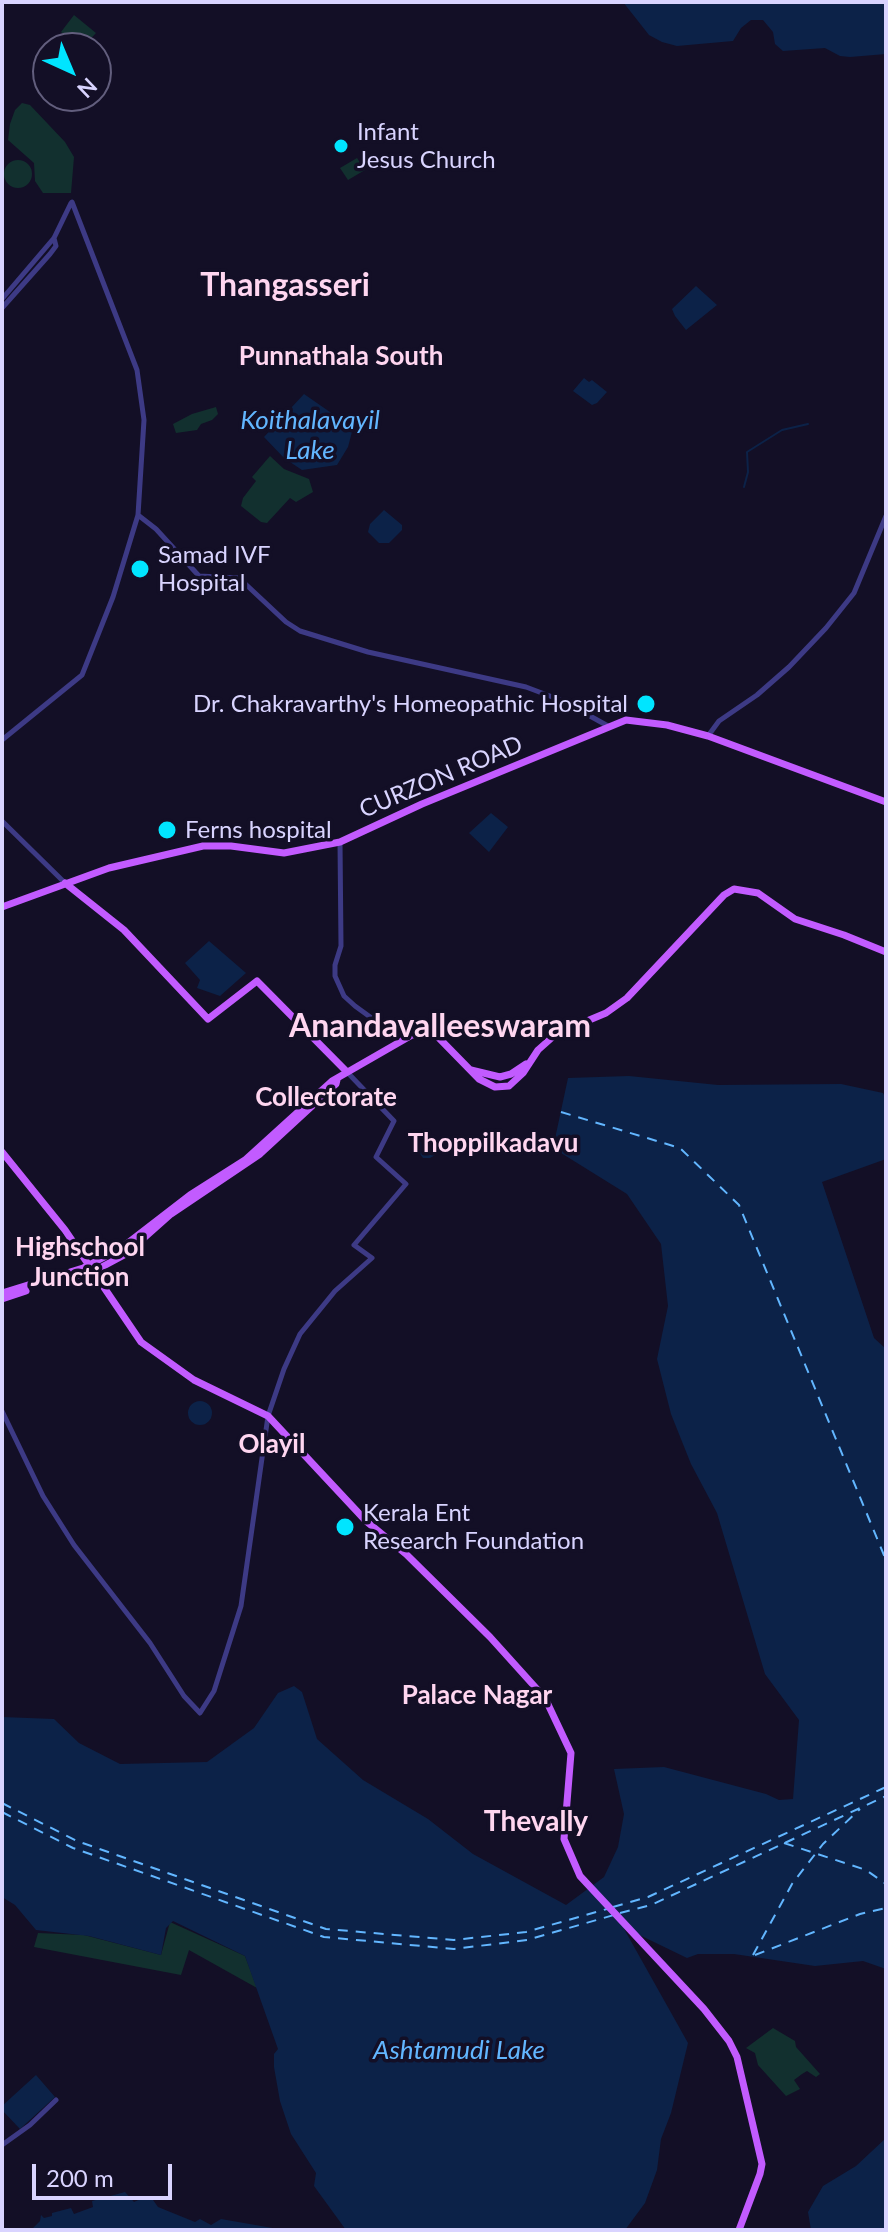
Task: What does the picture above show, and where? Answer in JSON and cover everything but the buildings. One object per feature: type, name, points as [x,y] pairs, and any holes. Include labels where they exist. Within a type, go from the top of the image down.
[{"type":"main road","name":"CURZON ROAD","points":[[2,907],[109,868],[203,846],[231,846],[284,853],[340,842],[422,804],[626,720],[639,720],[708,736],[886,802]]},
{"type":"main road","points":[[65,883],[124,930],[208,1019],[257,981],[347,1072]]},
{"type":"main road","points":[[2,1296],[126,1254],[171,1214],[260,1154],[347,1072],[412,1035],[435,1034],[490,1086],[503,1087],[515,1082],[538,1050],[556,1034],[606,1013],[627,998],[724,895],[734,889],[758,893],[795,919],[886,952]]},
{"type":"main road","points":[[2,1152],[46,1204],[141,1342],[194,1380],[268,1416],[346,1501],[433,1579],[545,1698],[571,1753],[564,1839],[580,1876],[704,2009],[729,2041],[742,2070],[762,2164],[739,2230]]},
{"type":"street","points":[[2,299],[54,238],[72,202],[137,370],[144,420],[138,515],[113,597],[82,675],[2,740]]},
{"type":"street","points":[[2,308],[56,246],[54,238]]},
{"type":"street","points":[[138,515],[156,529],[199,576],[239,578],[300,631],[368,652],[526,687],[563,701],[608,726]]},
{"type":"street","points":[[708,736],[719,721],[757,695],[789,667],[826,628],[854,593],[886,516]]},
{"type":"street","points":[[2,821],[65,883]]},
{"type":"street","points":[[340,842],[341,946],[335,965],[339,987],[355,1006],[384,1027],[412,1035]]},
{"type":"street","points":[[2,1411],[43,1496],[74,1545],[150,1643],[168,1674],[199,1713],[214,1691],[241,1606],[268,1416],[284,1369],[300,1334],[335,1291],[372,1258],[354,1245],[406,1184],[376,1157],[394,1121],[347,1072]]},
{"type":"street","points":[[2,2145],[30,2125],[56,2100]]},
{"type":"green space","points":[[74,15],[95,32],[61,32]]},
{"type":"green space","points":[[22,103],[30,105],[32,112],[37,112],[65,142],[74,157],[71,193],[43,193],[35,181],[34,163],[8,140],[15,110]]},
{"type":"green space","points":[[357,158],[365,170],[348,180],[340,168]]},
{"type":"green space","points":[[18,160],[28,164],[32,174],[28,184],[18,188],[8,184],[4,174],[8,164]]},
{"type":"green space","points":[[216,407],[218,414],[197,430],[176,433],[173,424]]},
{"type":"green space","points":[[270,456],[284,469],[309,479],[313,492],[296,502],[290,498],[267,523],[261,522],[241,506],[243,498],[256,481],[252,477]]},
{"type":"green space","points":[[170,1922],[245,1956],[257,1988],[189,1950],[181,1975],[34,1947],[38,1933],[84,1935],[161,1955]]},
{"type":"green space","points":[[773,2028],[795,2041],[796,2047],[820,2074],[816,2077],[807,2071],[802,2074],[794,2080],[800,2089],[786,2096],[758,2065],[755,2053],[746,2048]]},
{"type":"water","points":[[623,2],[886,2],[886,54],[850,57],[840,56],[825,48],[783,51],[775,44],[773,32],[763,20],[751,20],[733,41],[677,46],[649,35]]},
{"type":"water","points":[[696,286],[717,305],[686,330],[672,309]]},
{"type":"water","points":[[584,378],[589,382],[592,380],[607,392],[597,403],[592,405],[573,391]]},
{"type":"water","name":"Koithalavayil Lake","points":[[304,394],[353,428],[348,447],[337,465],[302,470],[284,458],[264,437]]},
{"type":"water","points":[[384,510],[402,525],[402,530],[389,543],[379,543],[368,532],[370,524]]},
{"type":"water","points":[[491,813],[508,827],[489,852],[469,833]]},
{"type":"water","points":[[209,941],[246,973],[220,996],[197,988],[200,980],[185,963]]},
{"type":"water","name":"Ashtamudi Lake","points":[[629,1076],[718,1085],[841,1084],[883,1093],[886,1099],[886,1159],[822,1182],[874,1338],[886,1349],[886,1969],[863,1961],[815,1966],[734,1954],[698,1954],[687,1958],[623,1927],[688,2043],[671,2113],[661,2139],[657,2170],[645,2203],[625,2230],[346,2230],[314,2186],[316,2173],[291,2134],[280,2101],[274,2067],[274,2054],[278,2049],[245,1956],[173,1921],[166,1928],[161,1955],[89,1936],[36,1930],[15,1905],[2,1897],[2,1717],[54,1719],[79,1743],[120,1764],[207,1762],[254,1728],[278,1693],[294,1686],[302,1692],[317,1739],[363,1780],[428,1819],[473,1854],[566,1905],[604,1877],[618,1847],[624,1814],[614,1769],[664,1767],[779,1800],[793,1799],[799,1720],[765,1674],[717,1513],[691,1464],[671,1414],[657,1359],[668,1306],[661,1244],[627,1194],[553,1148],[568,1078]]},
{"type":"water","points":[[433,1140],[444,1150],[430,1158],[423,1158],[418,1151],[419,1142]]},
{"type":"water","points":[[200,1401],[209,1404],[212,1413],[209,1422],[200,1425],[191,1422],[188,1413],[191,1404]]},
{"type":"water","points":[[36,2075],[55,2097],[20,2129],[2,2110],[2,2106]]},
{"type":"water","points":[[886,2138],[886,2230],[811,2230],[808,2212],[823,2186],[856,2166]]},
{"type":"water","points":[[125,2192],[134,2202],[145,2197],[153,2200],[158,2207],[195,2222],[200,2219],[211,2225],[221,2219],[284,2230],[31,2230],[40,2221],[41,2215],[44,2218],[71,2208],[74,2214],[93,2207],[92,2201]]},
{"type":"waterway","points":[[744,487],[748,472],[747,452],[782,430],[808,424]]},
{"type":"ferry route","points":[[561,1112],[680,1148],[739,1205],[886,1560]]},
{"type":"ferry route","points":[[613,1907],[648,1897],[886,1787]]},
{"type":"ferry route","points":[[620,1913],[651,1905],[886,1796]]},
{"type":"ferry route","points":[[2,1803],[77,1841],[326,1929],[454,1940],[526,1932],[607,1909]]},
{"type":"ferry route","points":[[753,1955],[792,1884],[823,1844],[860,1809]]},
{"type":"ferry route","points":[[2,1812],[73,1848],[324,1937],[454,1949],[527,1940],[614,1915]]},
{"type":"ferry route","points":[[784,1843],[866,1870],[886,1884]]},
{"type":"ferry route","points":[[755,1955],[860,1914],[886,1908]]},
{"type":"place","name":"Infant Jesus Church","points":[[341,146]]},
{"type":"place","name":"Samad IVF Hospital","points":[[140,569]]},
{"type":"place","name":"Dr. Chakravarthy's Homeopathic Hospital","points":[[646,704]]},
{"type":"place","name":"Ferns hospital","points":[[167,830]]},
{"type":"place","name":"Kerala Ent Research Foundation","points":[[345,1527]]},
{"type":"district","name":"Thangasseri","points":[[285,286]]},
{"type":"district","name":"Punnathala South","points":[[341,357]]},
{"type":"district","name":"Anandavalleeswaram","points":[[440,1027]]},
{"type":"district","name":"Collectorate","points":[[326,1098]]},
{"type":"district","name":"Thoppilkadavu","points":[[493,1144]]},
{"type":"district","name":"Highschool Junction","points":[[80,1263]]},
{"type":"district","name":"Olayil","points":[[272,1445]]},
{"type":"district","name":"Palace Nagar","points":[[477,1696]]},
{"type":"district","name":"Thevally","points":[[536,1822]]}]
